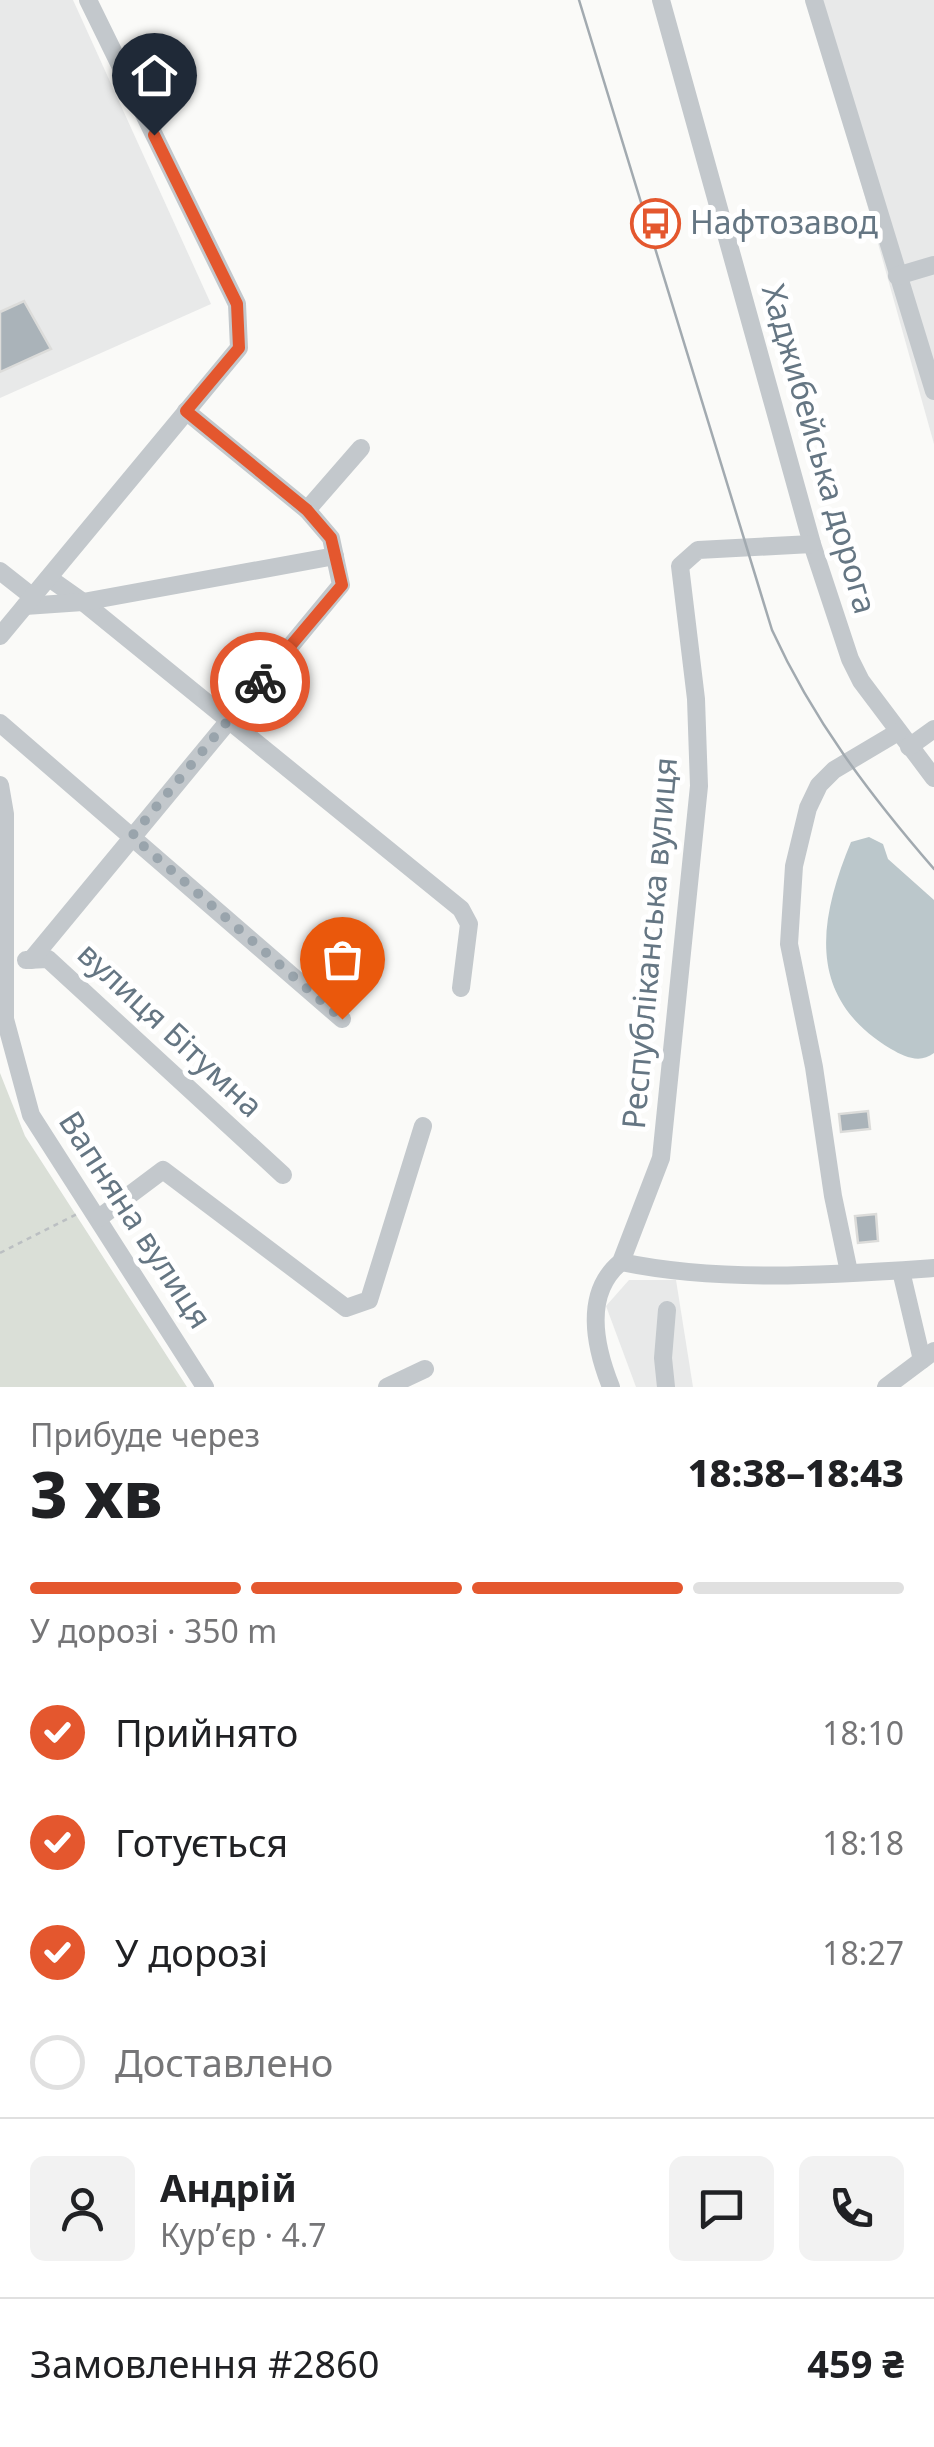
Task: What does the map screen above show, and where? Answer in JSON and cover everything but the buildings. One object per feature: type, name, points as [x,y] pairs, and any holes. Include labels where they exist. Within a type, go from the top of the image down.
[{"type":"street","points":[[0,636],[239,348],[237,304],[88,0]]},
{"type":"street","name":"Хаджибейська дорога","points":[[661,0],[812,544],[850,660],[934,778]]},
{"type":"street","points":[[814,0],[934,391]]},
{"type":"street","points":[[897,276],[934,265]]},
{"type":"street","points":[[31,960],[342,585],[331,538],[307,510],[186,411]]},
{"type":"street","points":[[307,510],[361,448]]},
{"type":"street","name":"Республіканська вулиця","points":[[612,1387],[594,1334],[598,1300],[608,1273],[620,1262],[661,1158],[699,786],[696,698],[680,566],[698,550],[812,544]]},
{"type":"street","points":[[0,572],[29,602],[83,602],[335,556]]},
{"type":"street","points":[[49,578],[461,909],[469,924],[461,988]]},
{"type":"street","points":[[0,723],[342,1019]]},
{"type":"street","points":[[850,1272],[833,1196],[790,944],[794,866],[808,808],[819,785],[834,770],[934,729]]},
{"type":"street","name":"Вапняна вулиця","points":[[0,785],[5,814],[5,1019],[31,1114],[205,1387]]},
{"type":"street","name":"вулиця Бітумна","points":[[5,961],[48,959],[282,1175]]},
{"type":"street","points":[[95,1212],[163,1170],[346,1308],[370,1300],[423,1126]]},
{"type":"street","points":[[620,1262],[706,1273],[934,1268]]},
{"type":"street","points":[[886,1387],[928,1356],[901,1270]]},
{"type":"street","points":[[666,1310],[666,1387]]},
{"type":"street","points":[[387,1387],[425,1369]]},
{"type":"path","points":[[0,1253],[95,1212]]},
{"type":"shaded area","points":[[0,0],[73,0],[211,304],[0,398]]},
{"type":"shaded area","points":[[810,0],[934,0],[934,444]]},
{"type":"shaded area","points":[[869,837],[883,844],[888,859],[934,900],[934,1053],[923,1058],[896,1052],[864,1029],[844,1006],[832,982],[827,956],[831,901],[851,842]]},
{"type":"shaded area","points":[[0,1073],[25,1136],[187,1387],[0,1387]]},
{"type":"shaded area","points":[[629,1280],[676,1280],[693,1387],[636,1387],[606,1306]]},
{"type":"tram line","points":[[579,0],[772,630],[844,756],[934,869]]},
{"type":"way so far","points":[[260,682],[132,836],[342,1019]]},
{"type":"place","name":"Нафтозавод","points":[[655,223]]},
{"type":"route","points":[[154,135],[237,304],[239,348],[186,411],[307,510],[331,538],[342,585],[260,682]]}]
